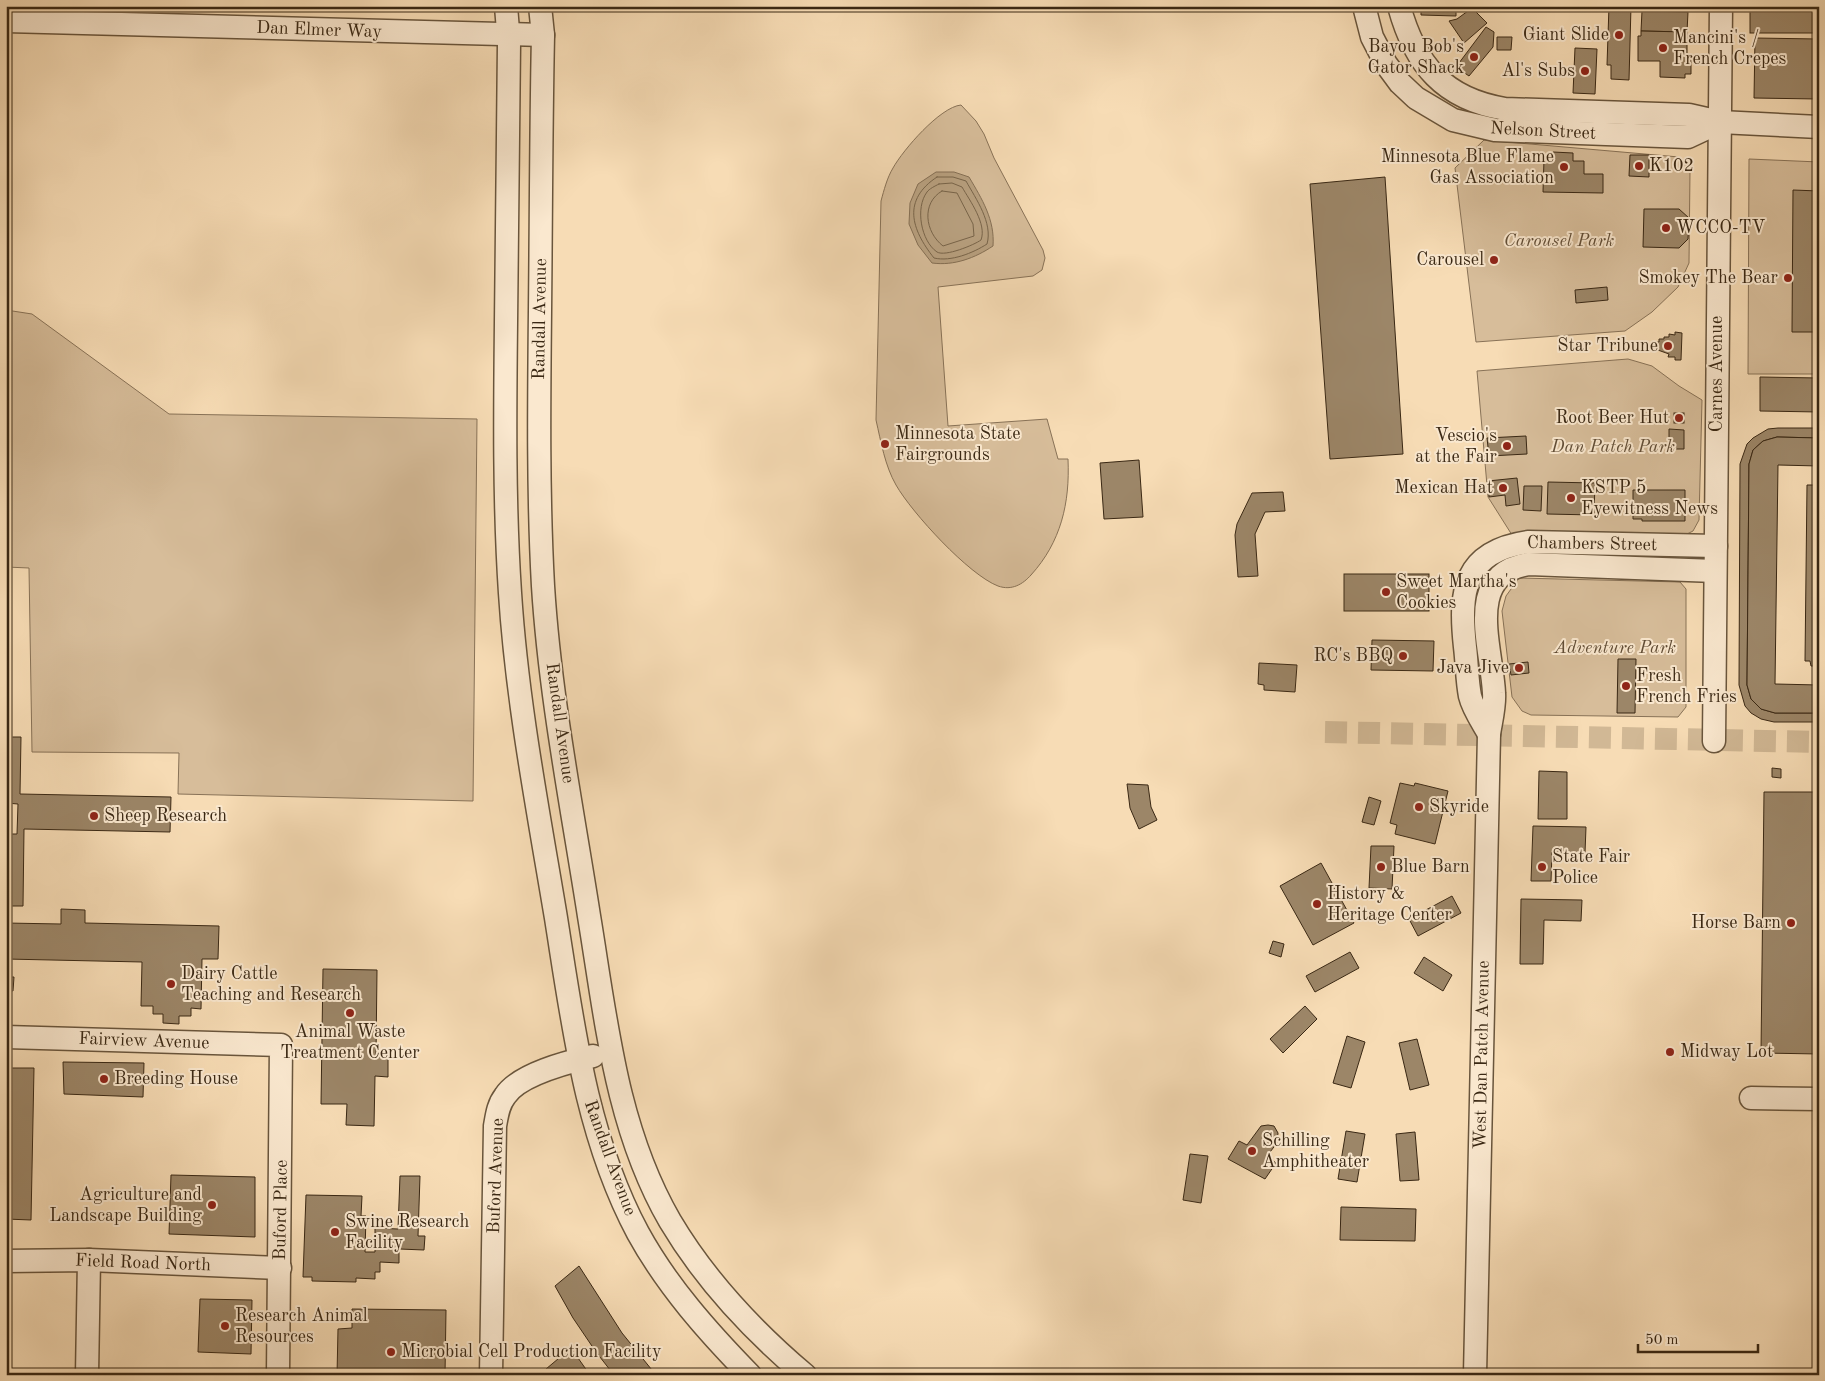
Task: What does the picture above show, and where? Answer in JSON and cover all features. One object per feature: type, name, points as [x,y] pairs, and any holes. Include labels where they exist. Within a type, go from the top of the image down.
[{"type":"street","name":"Randall Avenue","points":[[506,6],[509,35],[505,426],[510,594],[532,770],[579,1059],[592,1120],[613,1178],[638,1234],[671,1284],[711,1335],[750,1375]]},
{"type":"street","name":"Randall Avenue","points":[[540,6],[543,35],[539,425],[543,587],[557,710],[611,1051],[624,1110],[644,1165],[669,1220],[700,1268],[740,1314],[805,1375]]},
{"type":"street","name":"Nelson Street","points":[[1364,6],[1372,37],[1386,64],[1400,83],[1416,98],[1453,120],[1494,130],[1688,137],[1720,122]]},
{"type":"street","name":"Nelson Street","points":[[1400,6],[1405,28],[1414,48],[1427,68],[1458,95],[1481,105],[1505,109],[1689,115],[1720,122],[1819,127]]},
{"type":"street","name":"Carnes Avenue","points":[[1714,741],[1721,6]]},
{"type":"street","name":"Dan Elmer Way","points":[[6,21],[543,35]]},
{"type":"street","name":"Chambers Street","points":[[1476,568],[1500,549],[1528,542],[1716,546]]},
{"type":"street","name":"Chambers Street","points":[[1493,584],[1508,569],[1530,564],[1715,570]]},
{"type":"street","name":"West Dan Patch Avenue","points":[[1476,568],[1464,591],[1462,619],[1470,697],[1488,734]]},
{"type":"street","name":"West Dan Patch Avenue","points":[[1475,1375],[1488,734],[1494,695],[1486,606],[1493,584]]},
{"type":"street","name":"Fairview Avenue","points":[[6,1037],[281,1045]]},
{"type":"street","name":"Buford Place","points":[[278,1375],[281,1045]]},
{"type":"street","name":"Buford Avenue","points":[[491,1375],[495,1126],[498,1108],[506,1094],[517,1084],[579,1059],[611,1051]]},
{"type":"street","points":[[1751,1098],[1819,1099]]},
{"type":"street","name":"Field Road North","points":[[6,1261],[89,1260],[280,1268]]},
{"type":"street","points":[[88,1375],[89,1260]]},
{"type":"green space","points":[[961,105],[976,121],[984,134],[994,158],[1043,250],[1045,258],[1042,270],[1033,276],[938,287],[948,426],[1047,419],[1058,459],[1068,459],[1067,491],[1062,521],[1050,549],[1031,575],[1021,584],[1008,588],[998,586],[986,580],[957,557],[904,497],[889,470],[876,420],[881,201],[891,172],[905,151],[933,121],[943,113]]},
{"type":"green space","name":"Carousel Park","points":[[1484,140],[1679,157],[1690,170],[1689,263],[1678,287],[1652,312],[1625,331],[1476,342],[1455,168]]},
{"type":"green space","points":[[1749,159],[1819,162],[1819,374],[1748,374]]},
{"type":"green space","points":[[6,310],[32,314],[169,414],[477,419],[473,801],[178,794],[179,753],[32,752],[29,568],[6,567]]},
{"type":"green space","name":"Dan Patch Park","points":[[1628,359],[1652,366],[1702,400],[1699,520],[1693,531],[1681,537],[1512,535],[1488,497],[1477,371]]},
{"type":"green space","name":"Adventure Park","points":[[1519,578],[1680,582],[1686,589],[1686,707],[1678,717],[1531,715],[1522,711],[1512,697],[1502,611],[1506,596]]},
{"type":"water","points":[[936,172],[954,172],[969,177],[990,219],[993,246],[964,260],[940,264],[932,263],[918,245],[909,224],[910,203],[918,184]]},
{"type":"building","points":[[1421,6],[1456,6],[1456,16],[1421,15]]},
{"type":"building","name":"Giant Slide","points":[[1609,6],[1631,6],[1629,80],[1611,79],[1611,65],[1607,65]]},
{"type":"building","points":[[1641,6],[1669,6],[1669,11],[1641,11]]},
{"type":"building","points":[[1750,6],[1819,6],[1819,33],[1750,33]]},
{"type":"building","points":[[1472,8],[1487,23],[1464,43],[1449,21],[1457,19]]},
{"type":"building","points":[[1642,11],[1688,12],[1687,32],[1641,31]]},
{"type":"building","name":"Bayou Bob's Gator Shack","points":[[1486,27],[1494,32],[1493,47],[1469,76],[1456,67]]},
{"type":"building","name":"Mancini's / French Crepes","points":[[1641,31],[1687,32],[1687,60],[1691,60],[1691,74],[1685,74],[1685,78],[1660,77],[1660,61],[1638,61],[1638,36],[1641,36]]},
{"type":"building","points":[[1497,37],[1512,37],[1511,50],[1497,50]]},
{"type":"building","points":[[1755,38],[1818,39],[1817,99],[1754,98]]},
{"type":"building","name":"Al's Subs","points":[[1575,48],[1597,49],[1595,94],[1573,93]]},
{"type":"building","name":"Minnesota Blue Flame Gas Association","points":[[1553,152],[1573,153],[1573,161],[1584,161],[1584,174],[1603,174],[1603,193],[1543,192],[1544,159],[1553,159]]},
{"type":"building","name":"K102","points":[[1630,155],[1649,155],[1649,177],[1629,176]]},
{"type":"building","points":[[1385,177],[1403,454],[1330,459],[1310,184]]},
{"type":"building","points":[[1793,190],[1819,191],[1819,332],[1792,332]]},
{"type":"building","name":"WCCO-TV","points":[[1644,209],[1679,209],[1689,218],[1688,239],[1679,248],[1643,247]]},
{"type":"building","points":[[1607,287],[1608,300],[1576,303],[1575,290]]},
{"type":"building","name":"Star Tribune","points":[[1675,332],[1682,333],[1681,360],[1675,360],[1675,357],[1668,357],[1669,354],[1655,349],[1655,342],[1659,342],[1659,339],[1664,339],[1664,337],[1669,337],[1669,334],[1675,335]]},
{"type":"building","points":[[1760,377],[1819,378],[1819,412],[1760,411]]},
{"type":"building","name":"Root Beer Hut","points":[[1674,413],[1684,413],[1684,423],[1674,423]]},
{"type":"building","points":[[1819,428],[1819,438],[1777,437],[1763,441],[1753,450],[1749,464],[1747,685],[1751,699],[1761,709],[1775,713],[1819,713],[1819,722],[1774,722],[1761,719],[1751,713],[1745,706],[1739,685],[1740,464],[1747,444],[1753,438],[1768,429]]},
{"type":"building","points":[[1669,429],[1684,430],[1684,449],[1669,449]]},
{"type":"building","name":"Vescio's at the Fair","points":[[1526,436],[1527,454],[1489,456],[1487,438]]},
{"type":"building","points":[[1777,437],[1819,438],[1819,466],[1778,465],[1775,684],[1819,685],[1819,713],[1775,713],[1761,709],[1751,699],[1747,685],[1749,464],[1753,450],[1763,441]]},
{"type":"building","points":[[1139,460],[1143,517],[1104,519],[1100,463]]},
{"type":"building","name":"Mexican Hat","points":[[1517,478],[1520,504],[1506,506],[1505,495],[1489,497],[1488,481]]},
{"type":"building","name":"KSTP 5 Eyewitness News","points":[[1548,482],[1595,483],[1594,515],[1547,514]]},
{"type":"building","points":[[1807,485],[1819,485],[1819,666],[1811,666],[1810,661],[1805,661]]},
{"type":"building","points":[[1524,486],[1542,486],[1541,511],[1523,510]]},
{"type":"building","points":[[1633,490],[1685,490],[1685,521],[1642,521],[1642,519],[1633,519]]},
{"type":"building","points":[[1283,492],[1285,511],[1265,512],[1255,534],[1258,576],[1238,577],[1235,535],[1237,524],[1252,493]]},
{"type":"building","name":"Sweet Martha's Cookies","points":[[1344,574],[1429,574],[1429,611],[1344,611]]},
{"type":"building","name":"RC's BBQ","points":[[1372,640],[1434,641],[1433,671],[1371,670]]},
{"type":"building","name":"Fresh French Fries","points":[[1618,659],[1636,659],[1635,713],[1617,713]]},
{"type":"building","name":"Java Jive","points":[[1528,662],[1529,673],[1511,675],[1509,664]]},
{"type":"building","points":[[1259,663],[1297,665],[1295,692],[1264,690],[1264,685],[1258,684]]},
{"type":"building","name":"Sheep Research","points":[[6,737],[21,737],[20,794],[171,797],[170,832],[24,829],[23,906],[6,906],[6,834],[17,834],[18,804],[6,803]]},
{"type":"building","points":[[1772,768],[1781,769],[1781,778],[1772,777]]},
{"type":"building","points":[[1539,771],[1567,772],[1567,819],[1538,819]]},
{"type":"building","name":"Skyride","points":[[1400,783],[1414,786],[1415,783],[1448,791],[1435,844],[1395,834],[1397,825],[1390,823]]},
{"type":"building","points":[[1127,784],[1148,785],[1151,807],[1157,820],[1139,829],[1130,808]]},
{"type":"building","name":"Horse Barn","points":[[1764,792],[1819,792],[1819,1054],[1761,1053]]},
{"type":"building","points":[[1369,797],[1381,801],[1374,825],[1362,822]]},
{"type":"building","name":"State Fair Police","points":[[1533,826],[1586,827],[1585,853],[1552,852],[1551,881],[1531,881]]},
{"type":"building","name":"Blue Barn","points":[[1371,846],[1394,846],[1392,889],[1369,888]]},
{"type":"building","name":"History & Heritage Center","points":[[1321,863],[1354,923],[1313,945],[1280,886]]},
{"type":"building","points":[[1452,896],[1461,913],[1418,936],[1409,919]]},
{"type":"building","points":[[1521,899],[1582,900],[1581,921],[1544,920],[1543,964],[1520,964]]},
{"type":"building","name":"Dairy Cattle Teaching and Research","points":[[61,909],[85,910],[85,923],[219,926],[218,959],[202,959],[201,1009],[191,1008],[191,1016],[179,1016],[179,1024],[163,1023],[163,1014],[153,1014],[153,1006],[141,1006],[142,962],[6,959],[6,923],[61,924]]},
{"type":"building","points":[[1273,941],[1284,944],[1281,957],[1269,953]]},
{"type":"building","points":[[1350,952],[1359,968],[1315,992],[1306,976]]},
{"type":"building","points":[[1424,957],[1452,975],[1443,991],[1414,973]]},
{"type":"building","name":"Animal Waste Treatment Center","points":[[323,969],[377,970],[376,1057],[388,1057],[388,1077],[375,1076],[374,1126],[346,1125],[347,1104],[321,1104]]},
{"type":"building","points":[[6,977],[14,977],[13,991],[6,990]]},
{"type":"building","points":[[1305,1006],[1317,1019],[1283,1053],[1270,1039]]},
{"type":"building","points":[[1347,1036],[1365,1042],[1351,1088],[1333,1083]]},
{"type":"building","points":[[1417,1039],[1429,1085],[1410,1090],[1399,1043]]},
{"type":"building","name":"Breeding House","points":[[63,1062],[144,1063],[143,1097],[64,1094]]},
{"type":"building","points":[[6,1068],[34,1068],[31,1220],[6,1219]]},
{"type":"building","name":"Schilling Amphitheater","points":[[1261,1126],[1274,1126],[1278,1133],[1277,1143],[1267,1156],[1276,1163],[1265,1179],[1228,1159],[1239,1141],[1247,1145]]},
{"type":"building","points":[[1346,1131],[1365,1134],[1357,1182],[1338,1179]]},
{"type":"building","points":[[1415,1132],[1419,1180],[1400,1181],[1396,1134]]},
{"type":"building","points":[[1190,1154],[1208,1156],[1201,1203],[1183,1200]]},
{"type":"building","name":"Agriculture and Landscape Building","points":[[171,1175],[255,1177],[255,1237],[169,1234]]},
{"type":"building","points":[[400,1176],[420,1176],[418,1236],[425,1236],[424,1250],[375,1248],[375,1228],[398,1229]]},
{"type":"building","name":"Swine Research Facility","points":[[306,1195],[362,1196],[361,1216],[366,1216],[365,1252],[375,1252],[375,1248],[399,1249],[399,1263],[380,1262],[380,1272],[375,1272],[375,1279],[356,1278],[356,1282],[312,1281],[312,1277],[303,1277]]},
{"type":"building","points":[[1341,1207],[1416,1209],[1415,1241],[1340,1240]]},
{"type":"building","points":[[579,1266],[622,1333],[656,1375],[614,1375],[596,1352],[573,1318],[555,1286]]},
{"type":"building","name":"Research Animal Resources","points":[[200,1299],[252,1300],[251,1354],[198,1352]]},
{"type":"building","name":"Microbial Cell Production Facility","points":[[352,1309],[446,1310],[445,1375],[337,1375],[338,1329],[352,1328]]},
{"type":"building","points":[[571,1348],[590,1375],[550,1375],[546,1369]]},
{"type":"tunnel","points":[[1325,732],[1819,742]]},
{"type":"place","name":"Giant Slide","points":[[1619,35]]},
{"type":"place","name":"Mancini's / French Crepes","points":[[1663,48]]},
{"type":"place","name":"Bayou Bob's Gator Shack","points":[[1474,57]]},
{"type":"place","name":"Al's Subs","points":[[1585,71]]},
{"type":"place","name":"K102","points":[[1639,166]]},
{"type":"place","name":"Minnesota Blue Flame Gas Association","points":[[1564,167]]},
{"type":"place","name":"WCCO-TV","points":[[1666,228]]},
{"type":"place","name":"Carousel","points":[[1494,260]]},
{"type":"place","name":"Smokey The Bear","points":[[1788,278]]},
{"type":"place","name":"Star Tribune","points":[[1668,346]]},
{"type":"place","name":"Root Beer Hut","points":[[1679,418]]},
{"type":"place","name":"Minnesota State Fairgrounds","points":[[885,444]]},
{"type":"place","name":"Vescio's at the Fair","points":[[1507,446]]},
{"type":"place","name":"Mexican Hat","points":[[1503,488]]},
{"type":"place","name":"KSTP 5 Eyewitness News","points":[[1571,498]]},
{"type":"place","name":"Sweet Martha's Cookies","points":[[1386,592]]},
{"type":"place","name":"RC's BBQ","points":[[1403,656]]},
{"type":"place","name":"Java Jive","points":[[1519,668]]},
{"type":"place","name":"Fresh French Fries","points":[[1626,686]]},
{"type":"place","name":"Skyride","points":[[1419,807]]},
{"type":"place","name":"Sheep Research","points":[[94,816]]},
{"type":"place","name":"Blue Barn","points":[[1381,867]]},
{"type":"place","name":"State Fair Police","points":[[1542,867]]},
{"type":"place","name":"History & Heritage Center","points":[[1317,904]]},
{"type":"place","name":"Horse Barn","points":[[1791,923]]},
{"type":"place","name":"Dairy Cattle Teaching and Research","points":[[171,984]]},
{"type":"place","name":"Animal Waste Treatment Center","points":[[350,1013]]},
{"type":"place","name":"Midway Lot","points":[[1670,1052]]},
{"type":"place","name":"Breeding House","points":[[104,1079]]},
{"type":"place","name":"Schilling Amphitheater","points":[[1252,1151]]},
{"type":"place","name":"Agriculture and Landscape Building","points":[[212,1205]]},
{"type":"place","name":"Swine Research Facility","points":[[335,1232]]},
{"type":"place","name":"Research Animal Resources","points":[[225,1326]]},
{"type":"place","name":"Microbial Cell Production Facility","points":[[391,1352]]}]
